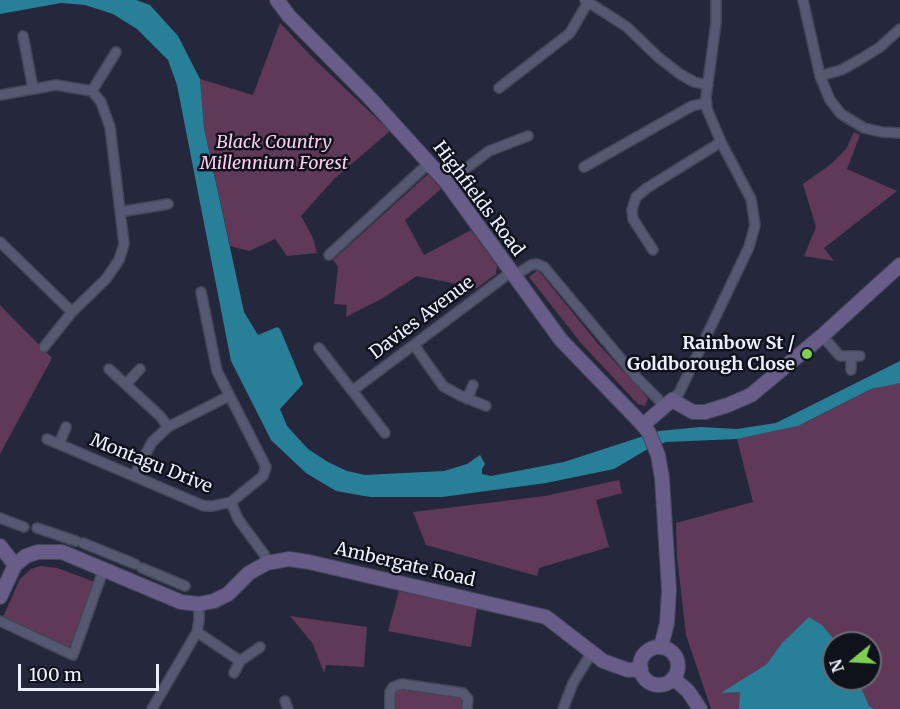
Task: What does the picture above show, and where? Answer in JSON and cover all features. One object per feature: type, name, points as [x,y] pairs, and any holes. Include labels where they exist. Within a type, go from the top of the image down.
[{"type":"street","name":"Highfields Road","points":[[277,0],[289,16],[370,98],[447,183],[561,340],[646,429]]},
{"type":"street","points":[[661,647],[667,624],[669,590],[662,478],[658,455],[646,429],[679,393],[749,247],[754,232],[755,218],[751,199],[720,142],[706,103],[716,23],[716,0]]},
{"type":"street","points":[[803,0],[820,76],[830,100],[848,119],[873,131],[900,133]]},
{"type":"street","points":[[499,88],[570,33],[587,1],[627,27],[658,57],[680,74],[693,82],[708,86]]},
{"type":"street","points":[[820,76],[841,70],[861,59],[900,29]]},
{"type":"street","points":[[23,36],[33,88]]},
{"type":"street","points":[[92,91],[116,52]]},
{"type":"street","points":[[0,95],[56,84],[92,91],[101,102],[110,127],[124,244],[119,260],[106,279],[72,312],[44,347]]},
{"type":"street","points":[[584,167],[692,106],[706,103]]},
{"type":"street","points":[[447,183],[489,151],[528,136]]},
{"type":"street","points":[[653,250],[633,219],[632,206],[636,197],[720,142]]},
{"type":"street","points":[[329,255],[429,163]]},
{"type":"street","points":[[120,212],[168,204]]},
{"type":"street","points":[[0,242],[72,312]]},
{"type":"street","name":"Davies Avenue","points":[[352,391],[513,274],[537,264],[544,267],[637,378],[669,403]]},
{"type":"street","points":[[669,403],[693,412],[705,412],[751,395],[822,336],[900,265]]},
{"type":"street","points":[[134,476],[152,442],[168,427],[229,396],[217,371],[201,292]]},
{"type":"street","points":[[822,336],[840,356],[855,357],[852,370]]},
{"type":"street","points":[[414,345],[443,386],[486,406]]},
{"type":"street","points":[[320,348],[385,433]]},
{"type":"street","points":[[109,369],[161,417],[168,427]]},
{"type":"street","points":[[126,384],[140,369]]},
{"type":"street","points":[[467,399],[473,385]]},
{"type":"street","name":"Montagu Drive","points":[[47,439],[204,506],[231,502],[263,476],[266,467],[229,396]]},
{"type":"street","points":[[59,444],[66,427]]},
{"type":"street","name":"Montagu Drive","points":[[231,502],[242,525],[262,551],[267,563]]},
{"type":"street","points":[[0,518],[24,527]]},
{"type":"street","points":[[37,528],[80,542],[185,586]]},
{"type":"street","points":[[52,551],[55,534]]},
{"type":"street","points":[[0,546],[15,565]]},
{"type":"street","points":[[0,597],[15,565],[26,556],[52,551],[62,552],[181,602],[198,604],[197,632],[157,708]]},
{"type":"street","points":[[0,621],[73,655],[99,569],[102,551]]},
{"type":"street","name":"Ambergate Road","points":[[198,604],[214,601],[228,594],[249,573],[267,563],[289,559],[309,561],[546,617],[603,661],[628,670],[641,669]]},
{"type":"street","points":[[159,593],[165,578]]},
{"type":"street","points":[[197,632],[240,661]]},
{"type":"street","points":[[234,673],[240,661],[260,646]]},
{"type":"street","points":[[655,647],[671,651],[676,657],[678,668],[673,678],[660,684],[654,684],[644,676],[641,669],[643,655],[655,647]]},
{"type":"street","points":[[563,709],[573,683],[592,652]]},
{"type":"street","points":[[673,678],[688,691],[700,709]]},
{"type":"street","points":[[390,709],[390,692],[393,687],[402,684],[463,693],[468,699],[467,709]]},
{"type":"green space","name":"Black Country Millennium Forest","points":[[280,23],[312,57],[390,131],[334,179],[301,216],[313,238],[317,253],[287,256],[275,239],[249,251],[230,246],[204,128],[200,79],[253,95]]},
{"type":"green space","points":[[854,132],[860,135],[847,169],[897,191],[824,248],[834,261],[804,256],[816,227],[803,184],[831,164],[846,149]]},
{"type":"green space","points":[[428,174],[441,189],[405,220],[424,255],[471,230],[497,266],[496,274],[477,288],[417,276],[381,299],[346,317],[347,305],[334,304],[338,267],[333,260]]},
{"type":"green space","points":[[538,270],[599,345],[642,391],[648,399],[645,406],[638,404],[581,343],[529,277]]},
{"type":"green space","points":[[0,305],[52,358],[0,454]]},
{"type":"green space","points":[[900,383],[900,709],[711,709],[686,635],[677,556],[676,523],[753,502],[737,439],[798,426],[871,389]]},
{"type":"green space","points":[[619,480],[622,493],[596,500],[609,547],[539,568],[537,576],[426,545],[413,512],[545,496]]},
{"type":"green space","points":[[40,566],[57,568],[95,582],[69,648],[2,619],[20,579],[31,569]]},
{"type":"green space","points":[[399,591],[477,608],[471,647],[388,631]]},
{"type":"green space","points":[[290,616],[367,627],[364,667],[326,665],[324,673],[313,644]]},
{"type":"green space","points":[[403,687],[460,695],[462,709],[394,709],[393,693]]},
{"type":"water","points":[[0,0],[136,0],[150,5],[178,36],[200,79],[204,128],[244,312],[258,335],[277,327],[280,329],[303,384],[280,409],[287,426],[308,449],[347,471],[365,475],[444,471],[467,464],[480,455],[485,464],[482,474],[491,476],[564,462],[659,431],[700,427],[737,429],[776,423],[900,361],[900,383],[871,389],[798,426],[737,439],[666,442],[646,450],[614,469],[546,483],[442,497],[370,497],[336,491],[306,473],[271,440],[231,361],[177,85],[168,60],[137,29],[113,14],[85,5],[61,3],[0,14]]},
{"type":"water","points":[[809,617],[822,625],[827,631],[822,631],[822,691],[862,691],[869,706],[874,709],[739,709],[740,692],[721,693],[767,664],[782,643]]},
{"type":"place","name":"Rainbow St / Goldborough Close","points":[[807,354]]}]
